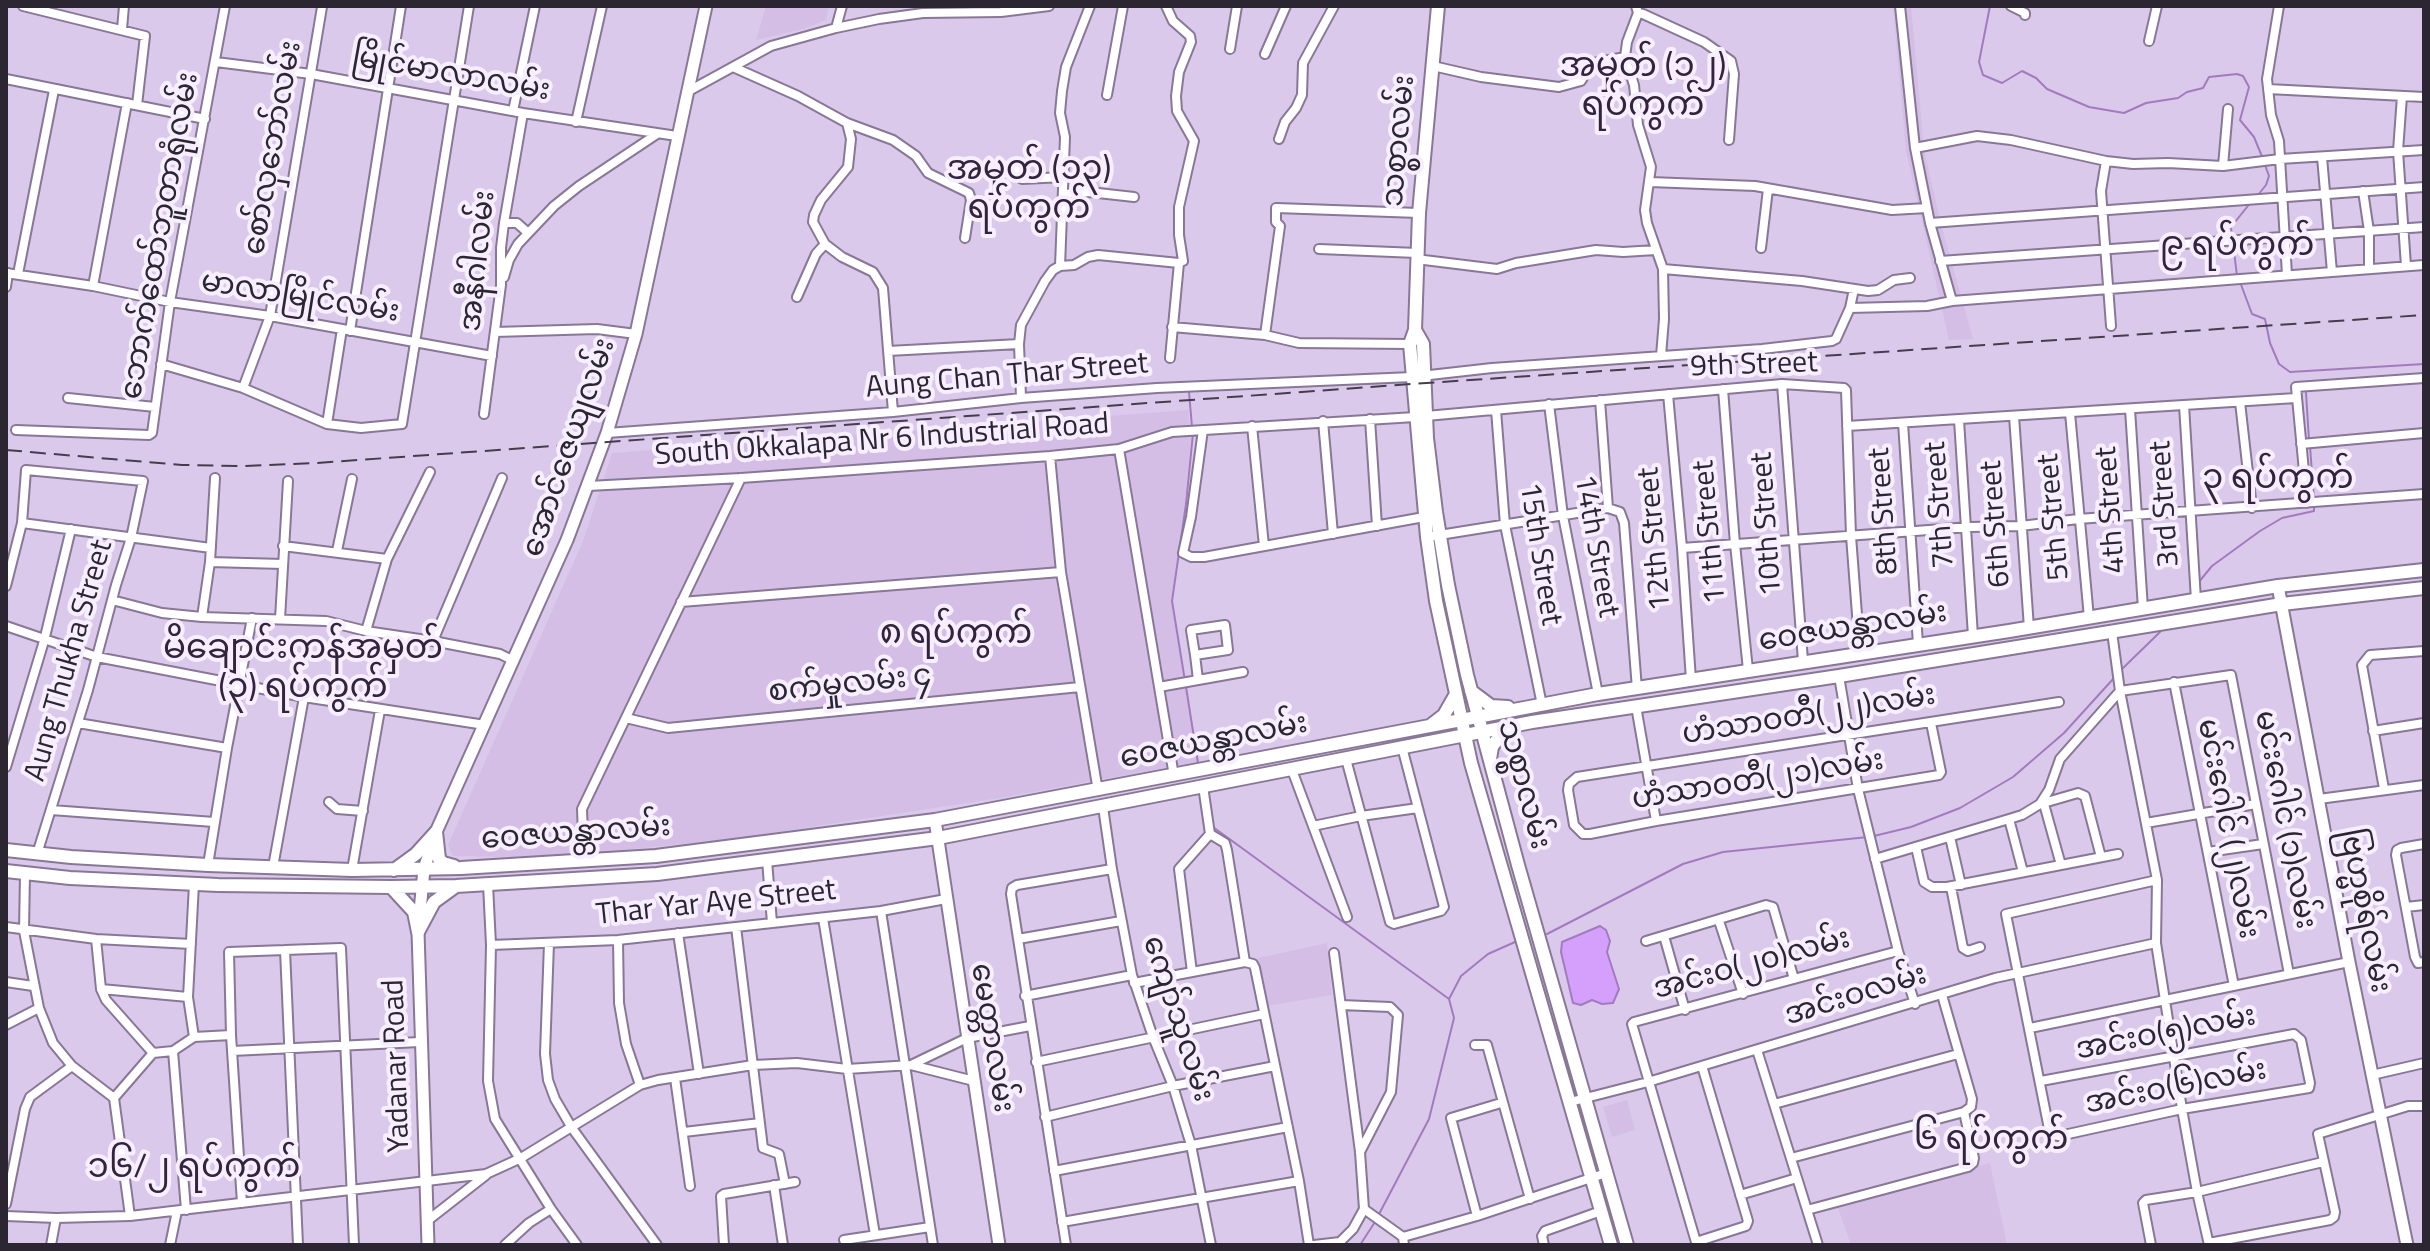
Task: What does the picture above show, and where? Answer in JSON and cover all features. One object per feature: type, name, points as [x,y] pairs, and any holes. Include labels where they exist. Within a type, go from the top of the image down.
[{"type":"main road","name":"အောင်ဇေယျလမ်း","points":[[421,886],[436,832],[514,661],[588,486],[607,433],[636,334],[706,6]]},
{"type":"main road","name":"သစ္စာလမ်း","points":[[1438,6],[1419,213],[1415,330],[1410,344],[1418,376],[1424,517],[1436,601],[1462,728],[1611,1245]]},
{"type":"main road","name":"သစ္စာလမ်း","points":[[1415,330],[1423,344],[1418,376]]},
{"type":"main road","name":"သစ္စာလမ်း","points":[[1421,417],[1451,599],[1479,725],[1627,1245]]},
{"type":"main road","name":"ဝေဇယန္တာလမ်း","points":[[1479,725],[1527,707],[1598,694],[2029,628],[2278,586],[2424,570]]},
{"type":"main road","name":"ဗြဟ္မစိုရ်လမ်း","points":[[2278,586],[2349,962],[2407,1245]]},
{"type":"main road","name":"ဝေဇယန္တာလမ်း","points":[[6,850],[208,865],[393,871],[656,856],[935,820],[1419,729],[1532,722],[2282,604],[2424,588]]},
{"type":"main road","points":[[2009,631],[2012,648]]},
{"type":"main road","points":[[1774,666],[1777,685]]},
{"type":"main road","points":[[1471,691],[1491,706],[1527,707]]},
{"type":"main road","points":[[1419,729],[1435,724],[1456,694]]},
{"type":"main road","points":[[1489,762],[1492,747],[1505,732],[1532,722]]},
{"type":"main road","name":"ဝေဇယန္တာလမ်း","points":[[6,871],[70,878],[194,884],[391,887],[657,874],[938,838],[1346,759],[1422,743],[1462,728]]},
{"type":"main road","points":[[1422,743],[1457,747],[1471,763]]},
{"type":"main road","points":[[1261,760],[1263,775]]},
{"type":"main road","name":"မေတ္တာလမ်း","points":[[935,820],[999,1245]]},
{"type":"main road","points":[[436,832],[439,859],[461,868]]},
{"type":"main road","points":[[393,871],[416,854],[436,832]]},
{"type":"main road","points":[[656,856],[657,874]]},
{"type":"main road","points":[[70,878],[71,857]]},
{"type":"main road","name":"Yadanar Road","points":[[421,886],[418,932],[420,1042],[428,1245]]},
{"type":"main road","points":[[418,932],[434,902],[456,886]]},
{"type":"main road","points":[[391,887],[414,912],[418,932]]},
{"type":"street","points":[[23,6],[145,36],[147,40],[137,105]]},
{"type":"street","points":[[74,18],[76,6]]},
{"type":"street","points":[[122,29],[124,6]]},
{"type":"street","name":"ဘောက်ထော်ဘူတာရုံလမ်း","points":[[16,430],[152,433],[170,302],[225,6]]},
{"type":"street","points":[[327,424],[401,6]]},
{"type":"street","points":[[161,364],[243,388],[327,424],[361,428],[402,424],[469,6]]},
{"type":"street","points":[[513,111],[535,6]]},
{"type":"street","points":[[576,122],[602,6]]},
{"type":"street","points":[[836,28],[842,6]]},
{"type":"street","points":[[687,92],[771,46],[836,28],[923,13],[1001,12],[1049,6]]},
{"type":"street","points":[[1060,266],[1065,137],[1060,113],[1062,91],[1066,67],[1090,6]]},
{"type":"street","points":[[1107,95],[1123,6]]},
{"type":"street","points":[[1166,6],[1173,21],[1190,36],[1191,42],[1179,72],[1176,96],[1177,111],[1194,141],[1179,207],[1183,261],[1179,263],[1170,358]]},
{"type":"street","points":[[1230,49],[1237,6]]},
{"type":"street","points":[[1265,54],[1286,6]]},
{"type":"street","points":[[1279,139],[1285,122],[1302,95],[1303,63],[1334,6]]},
{"type":"street","points":[[1900,6],[1915,148],[1930,223],[1952,301]]},
{"type":"street","points":[[2011,6],[2025,15]]},
{"type":"street","points":[[2149,41],[2157,6]]},
{"type":"street","points":[[2279,6],[2267,79],[2271,115],[2279,141],[2287,275]]},
{"type":"street","name":"စော်လှဘော်လမ်း","points":[[243,388],[270,316],[322,7]]},
{"type":"street","points":[[1661,356],[1663,269],[1645,210],[1651,167],[1638,125],[1634,85],[1625,57],[1637,10],[1704,42],[1731,61],[1734,74],[1729,140]]},
{"type":"street","points":[[1433,66],[1481,77],[1559,87],[1581,81],[1594,63],[1625,57]]},
{"type":"street","name":"မြိုင်မာလာလမ်း","points":[[216,62],[311,74],[576,122],[677,136]]},
{"type":"street","points":[[733,67],[798,96],[847,123],[893,140],[916,156],[928,173],[969,193],[971,200],[965,238]]},
{"type":"street","points":[[6,79],[205,119]]},
{"type":"street","points":[[2268,89],[2424,97]]},
{"type":"street","points":[[18,274],[54,90]]},
{"type":"street","points":[[2402,96],[2398,151],[2406,266]]},
{"type":"street","points":[[93,286],[127,103]]},
{"type":"street","points":[[2223,166],[2228,109]]},
{"type":"street","name":"အနီဂါလမ်း","points":[[484,414],[501,285],[504,223],[523,113]]},
{"type":"street","points":[[847,123],[851,139],[848,167],[821,200],[813,222],[825,244],[842,257],[873,272],[883,288],[893,412]]},
{"type":"street","points":[[501,285],[509,260],[527,232],[554,206],[658,134]]},
{"type":"street","points":[[1915,148],[1977,136],[2011,140],[2106,161],[2223,166],[2280,159],[2424,150]]},
{"type":"street","points":[[2322,157],[2332,272]]},
{"type":"street","points":[[2106,161],[2101,191],[2111,326]]},
{"type":"street","points":[[1016,164],[1022,179],[1064,177]]},
{"type":"street","points":[[1650,182],[1755,186],[1892,210],[1927,208]]},
{"type":"street","points":[[1930,223],[2424,187]]},
{"type":"street","points":[[1761,248],[1768,189]]},
{"type":"street","points":[[2363,191],[2369,231],[2369,269]]},
{"type":"street","points":[[1064,194],[1089,192],[1134,197]]},
{"type":"street","points":[[1265,335],[1280,226],[1276,222],[1276,208],[1419,213]]},
{"type":"street","points":[[504,223],[517,223],[527,232]]},
{"type":"street","points":[[1940,261],[2424,227]]},
{"type":"street","points":[[797,297],[816,254],[825,244]]},
{"type":"street","points":[[1319,249],[1416,256],[1497,269],[1596,250],[1656,250]]},
{"type":"street","points":[[1021,398],[1019,344],[1025,316],[1045,281],[1060,266],[1074,265],[1098,255],[1179,263]]},
{"type":"street","points":[[1854,289],[1850,308],[1912,307],[1952,301],[2424,265]]},
{"type":"street","points":[[1663,269],[1802,281],[1868,291],[1878,290],[1894,280],[1910,278]]},
{"type":"street","points":[[6,287],[7,273]]},
{"type":"street","name":"မာလာမြိုင်လမ်း","points":[[7,273],[492,356]]},
{"type":"street","name":"Aung Chan Thar Street","points":[[607,433],[893,412],[1021,398],[1229,384],[1418,376],[1762,349],[1832,341],[1836,339],[1850,308]]},
{"type":"street","points":[[1172,327],[1265,335],[1299,343],[1410,344]]},
{"type":"street","points":[[495,332],[597,329],[636,334]]},
{"type":"street","points":[[888,351],[1019,344]]},
{"type":"street","points":[[2307,503],[2296,387],[2424,378]]},
{"type":"street","name":"9th Street","points":[[1421,417],[1782,384],[1846,389],[1851,536],[1860,654]]},
{"type":"street","name":"10th Street","points":[[1782,384],[1803,661]]},
{"type":"street","name":"11th Street","points":[[1723,389],[1748,670]]},
{"type":"street","name":"12th Street","points":[[1668,394],[1691,680]]},
{"type":"street","points":[[68,398],[155,407]]},
{"type":"street","points":[[1847,426],[2296,398]]},
{"type":"street","points":[[1600,400],[1608,508]]},
{"type":"street","points":[[2240,402],[2252,508]]},
{"type":"street","name":"14th Street","points":[[1549,404],[1563,516],[1598,694]]},
{"type":"street","name":"3rd Street","points":[[2184,405],[2196,600]]},
{"type":"street","name":"4th Street","points":[[2130,409],[2143,609]]},
{"type":"street","name":"15th Street","points":[[1496,410],[1505,525],[1542,705]]},
{"type":"street","name":"5th Street","points":[[2070,413],[2089,618]]},
{"type":"street","name":"6th Street","points":[[2014,416],[2029,628]]},
{"type":"street","name":"South Okkalapa Nr 6 Industrial Road","points":[[588,486],[1050,456],[1119,449],[1172,432],[1421,417]]},
{"type":"street","points":[[1370,419],[1377,526]]},
{"type":"street","name":"7th Street","points":[[1959,420],[1973,636]]},
{"type":"street","points":[[1323,421],[1333,534]]},
{"type":"street","name":"8th Street","points":[[1903,423],[1918,644]]},
{"type":"street","points":[[1252,426],[1264,546]]},
{"type":"street","points":[[1203,430],[1183,553],[1191,557],[1424,517]]},
{"type":"street","points":[[2301,444],[2424,433]]},
{"type":"street","points":[[1119,449],[1174,776]]},
{"type":"street","points":[[1050,456],[1061,572],[1098,791]]},
{"type":"street","name":"Aung Thukha Street","points":[[22,523],[26,470],[143,481],[131,538],[37,854]]},
{"type":"street","points":[[366,631],[387,559],[430,472]]},
{"type":"street","points":[[202,617],[210,562],[215,478]]},
{"type":"street","points":[[433,641],[502,478]]},
{"type":"street","points":[[584,861],[582,809],[741,478]]},
{"type":"street","points":[[337,551],[352,479]]},
{"type":"street","points":[[280,619],[288,481]]},
{"type":"street","points":[[1682,548],[1965,527],[2021,526],[2078,519],[2424,494]]},
{"type":"street","points":[[1427,537],[1608,508],[1620,512],[1624,523],[1637,689]]},
{"type":"street","points":[[6,586],[22,523],[211,548]]},
{"type":"street","points":[[6,767],[44,641],[71,529]]},
{"type":"street","points":[[283,546],[387,559]]},
{"type":"street","points":[[210,562],[283,564]]},
{"type":"street","points":[[681,602],[1061,572]]},
{"type":"street","points":[[112,600],[162,613],[202,617],[326,621],[500,654],[514,661]]},
{"type":"street","points":[[208,865],[252,618]]},
{"type":"street","points":[[1195,655],[1228,650],[1225,625],[1191,630],[1198,680]]},
{"type":"street","points":[[6,626],[97,657],[304,697],[485,725]]},
{"type":"street","points":[[2112,632],[2120,691],[2157,880],[2156,943],[2182,1109],[2209,1244],[2330,1220],[2335,1212],[2323,1162],[2320,1131],[2408,1106],[2424,1106]]},
{"type":"street","points":[[2384,789],[2362,665],[2370,655],[2424,651]]},
{"type":"street","points":[[1159,687],[1243,672]]},
{"type":"street","name":"မင်းဂေါင် (၁)လမ်း","points":[[2174,682],[2231,675],[2289,974]]},
{"type":"street","points":[[1839,676],[1858,789],[1898,951],[1915,1004]]},
{"type":"street","points":[[2061,865],[2042,804],[2060,759],[2120,691],[2174,682]]},
{"type":"street","name":"မင်းဂေါင် (၂)လမ်း","points":[[2174,682],[2234,986]]},
{"type":"street","name":"စက်မှုလမ်း ၄","points":[[626,718],[668,728],[1080,687]]},
{"type":"street","points":[[273,867],[304,697]]},
{"type":"street","name":"ဟံသာဝတီ(၂၂)လမ်း","points":[[1583,834],[1574,825],[1568,790],[1569,784],[1577,777],[2059,702]]},
{"type":"street","points":[[1636,706],[1656,821]]},
{"type":"street","points":[[352,870],[380,710]]},
{"type":"street","points":[[78,723],[227,748]]},
{"type":"street","name":"ဟံသာဝတီ(၂၁)လမ်း","points":[[1583,834],[1940,774],[1931,723]]},
{"type":"street","points":[[2373,731],[2424,723]]},
{"type":"street","points":[[1346,759],[1390,922],[1394,924],[1441,911],[1444,907],[1402,747]]},
{"type":"street","points":[[1292,770],[1347,917]]},
{"type":"street","points":[[2319,799],[2424,785]]},
{"type":"street","points":[[1192,972],[1179,869],[1210,834],[1203,786]]},
{"type":"street","points":[[1875,859],[2022,815],[2042,804],[2078,793],[2085,796],[2101,857]]},
{"type":"street","points":[[329,802],[337,809],[363,811]]},
{"type":"street","points":[[2146,823],[2256,804]]},
{"type":"street","name":"ကျော်သူလမ်း","points":[[1103,807],[1133,979],[1173,1086],[1191,1145],[1211,1245]]},
{"type":"street","points":[[1313,826],[1418,808]]},
{"type":"street","points":[[51,810],[214,822]]},
{"type":"street","points":[[2009,819],[2023,872]]},
{"type":"street","points":[[1210,834],[1225,843],[1227,850],[1245,962]]},
{"type":"street","points":[[1950,837],[1961,885]]},
{"type":"street","points":[[2208,852],[2263,844]]},
{"type":"street","points":[[2424,844],[2397,850],[2415,957],[2418,963],[2424,962]]},
{"type":"street","points":[[1916,847],[1924,882],[1932,887],[1951,887],[2118,854]]},
{"type":"street","points":[[767,860],[772,923]]},
{"type":"street","points":[[1066,1245],[1011,894],[1012,888],[1017,885],[1112,869]]},
{"type":"street","points":[[25,874],[24,931],[39,1008],[53,1043],[72,1066],[114,1098],[130,1216]]},
{"type":"street","points":[[2041,1081],[2006,914],[2157,880]]},
{"type":"street","points":[[194,884],[188,997],[194,1037]]},
{"type":"street","points":[[488,884],[491,945],[488,1081],[495,1119],[577,1245]]},
{"type":"street","points":[[1951,887],[1963,948],[1968,951],[1980,947]]},
{"type":"street","name":"Thar Yar Aye Street","points":[[491,945],[618,940],[881,911],[946,899]]},
{"type":"street","points":[[1646,941],[1766,905],[1773,907],[1794,979]]},
{"type":"street","points":[[2406,907],[2424,905]]},
{"type":"street","points":[[881,911],[908,1065],[933,1245]]},
{"type":"street","points":[[823,918],[875,1235]]},
{"type":"street","points":[[1018,939],[1121,921]]},
{"type":"street","points":[[1719,921],[1743,994]]},
{"type":"street","points":[[6,927],[96,939],[191,944]]},
{"type":"street","points":[[736,927],[763,1148],[779,1154],[785,1184]]},
{"type":"street","points":[[678,933],[699,1074]]},
{"type":"street","points":[[1664,936],[1685,1010]]},
{"type":"street","points":[[96,939],[101,989],[106,1000],[153,1053]]},
{"type":"street","points":[[618,940],[619,1003],[626,1044],[640,1085]]},
{"type":"street","points":[[549,943],[545,1054],[548,1080],[572,1128],[657,1245]]},
{"type":"street","name":"အင်းဝလမ်း","points":[[1570,1102],[1648,1082],[1995,978],[2156,943]]},
{"type":"street","points":[[242,1203],[229,952],[342,949],[354,1245]]},
{"type":"street","points":[[285,950],[298,1245]]},
{"type":"street","name":"အင်းဝ(၂၀)လမ်း","points":[[1648,1082],[1632,1024],[1898,951]]},
{"type":"street","points":[[1334,953],[1368,1212],[1404,1241],[1606,1173]]},
{"type":"street","points":[[1025,996],[1245,962],[1253,964],[1311,1245],[1340,1242],[1368,1212]]},
{"type":"street","points":[[2030,1028],[2349,962]]},
{"type":"street","points":[[6,982],[33,986]]},
{"type":"street","points":[[101,989],[188,997]]},
{"type":"street","points":[[1791,1158],[1964,1112],[1971,1107],[1972,1099],[1942,995]]},
{"type":"street","points":[[1341,1005],[1390,1007],[1398,1015],[1391,1092],[1360,1152]]},
{"type":"street","points":[[6,1025],[39,1008]]},
{"type":"street","points":[[1036,1062],[1264,1014]]},
{"type":"street","points":[[908,1065],[967,1038],[1030,1026]]},
{"type":"street","name":"အင်းဝ(၅)လမ်း","points":[[2041,1081],[2294,1034],[2299,1036],[2309,1088]]},
{"type":"street","points":[[114,1098],[153,1053],[173,1051],[194,1037],[231,1035]]},
{"type":"street","points":[[232,1051],[420,1042]]},
{"type":"street","points":[[1475,1045],[1487,1045],[1530,1199]]},
{"type":"street","points":[[1757,1050],[1818,1245]]},
{"type":"street","points":[[170,1245],[181,1210],[173,1051]]},
{"type":"street","points":[[1774,1104],[1958,1054]]},
{"type":"street","points":[[427,1221],[486,1174],[521,1158],[640,1085],[753,1065],[797,1063],[847,1069],[908,1065],[974,1081]]},
{"type":"street","points":[[2372,1075],[2424,1063]]},
{"type":"street","points":[[6,1204],[30,1097],[72,1066]]},
{"type":"street","points":[[1045,1117],[1173,1086],[1275,1066]]},
{"type":"street","points":[[1648,1082],[1696,1242],[1746,1226],[1748,1221],[1702,1066]]},
{"type":"street","points":[[675,1078],[690,1186]]},
{"type":"street","name":"အင်းဝ(၆)လမ်း","points":[[2041,1081],[2049,1129],[2053,1135],[2059,1136],[2182,1109],[2309,1088]]},
{"type":"street","points":[[1477,1216],[1451,1118],[1501,1103]]},
{"type":"street","points":[[1807,1210],[1968,1167],[1974,1158],[1964,1112]]},
{"type":"street","points":[[684,1132],[760,1123]]},
{"type":"street","points":[[1054,1171],[1288,1127]]},
{"type":"street","points":[[2151,1245],[2143,1203],[2146,1200],[2197,1192],[2323,1162]]},
{"type":"street","points":[[6,1216],[130,1216],[486,1174]]},
{"type":"street","points":[[1740,1195],[1797,1178]]},
{"type":"street","points":[[1062,1222],[1299,1181]]},
{"type":"street","points":[[724,1245],[721,1196],[795,1182]]},
{"type":"street","points":[[774,1185],[783,1245]]},
{"type":"street","points":[[505,1245],[529,1223],[551,1209]]},
{"type":"street","points":[[1544,1245],[1542,1236],[1545,1231],[1601,1211]]},
{"type":"street","points":[[51,1245],[56,1218]]},
{"type":"street","points":[[844,1240],[930,1227]]},
{"type":"shaded area","points":[[766,6],[829,6],[826,20],[756,40]]},
{"type":"shaded area","points":[[1893,6],[1911,6],[1924,150],[1973,339],[1949,340],[1906,151]]},
{"type":"shaded area","points":[[1188,410],[1191,439],[1171,600],[1197,762],[1000,798],[725,840],[591,853],[520,857],[453,856],[448,845],[583,541],[612,453]]},
{"type":"shaded area","points":[[1600,926],[1606,930],[1610,941],[1607,952],[1619,989],[1613,1003],[1602,1004],[1592,1000],[1581,1005],[1573,1003],[1561,952],[1562,942]]},
{"type":"shaded area","points":[[1327,943],[1332,995],[1267,1006],[1258,958]]},
{"type":"shaded area","points":[[1627,1100],[1635,1130],[1612,1137],[1603,1107]]},
{"type":"shaded area","points":[[1990,1163],[2007,1245],[1851,1245],[1838,1208]]},
{"type":"waterway","points":[[1990,6],[1979,62],[1983,75],[2002,83],[2022,71],[2036,78],[2047,89],[2089,107],[2124,113],[2146,103],[2178,98],[2203,88],[2209,77],[2237,74],[2243,76],[2249,87],[2240,120],[2254,137],[2263,159]]},
{"type":"waterway","points":[[2258,195],[2269,176],[2265,165]]},
{"type":"waterway","points":[[2232,237],[2231,227],[2251,202]]},
{"type":"waterway","points":[[2233,243],[2237,276]]},
{"type":"waterway","points":[[2240,282],[2252,314],[2265,319],[2279,364],[2290,372],[2424,364]]},
{"type":"waterway","points":[[1189,392],[1192,427]]},
{"type":"waterway","points":[[2306,393],[2309,440]]},
{"type":"waterway","points":[[1185,681],[1172,601],[1193,433]]},
{"type":"waterway","points":[[2310,446],[2314,500]]},
{"type":"waterway","points":[[2198,583],[2212,566],[2260,531],[2282,518],[2314,511],[2314,506]]},
{"type":"waterway","points":[[2121,670],[2160,632]]},
{"type":"waterway","points":[[1874,836],[1911,827],[1960,808],[2013,777],[2064,733],[2114,678]]},
{"type":"waterway","points":[[1186,687],[1198,763]]},
{"type":"waterway","points":[[1213,827],[1449,999]]},
{"type":"waterway","points":[[1547,934],[1683,864],[1723,852],[1868,837]]},
{"type":"waterway","points":[[1378,1216],[1429,1119],[1454,1018],[1449,999],[1461,976],[1488,954],[1515,942]]},
{"type":"waterway","points":[[1360,1245],[1375,1222]]},
{"type":"railway","points":[[6,450],[182,465],[317,463],[2424,315]]},
{"type":"district","name":"အမှတ် (၁၂) ရပ်ကွက်","points":[[1643,88]]},
{"type":"district","name":"အမှတ် (၁၃) ရပ်ကွက်","points":[[1029,190]]},
{"type":"district","name":"၉ ရပ်ကွက်","points":[[2237,247]]},
{"type":"district","name":"၃ ရပ်ကွက်","points":[[2278,480]]},
{"type":"district","name":"၈ ရပ်ကွက်","points":[[956,635]]},
{"type":"district","name":"မိချောင်းကန်အမှတ် (၃) ရပ်ကွက်","points":[[303,670]]},
{"type":"district","name":"၆ ရပ်ကွက်","points":[[1991,1141]]},
{"type":"district","name":"၁၆/၂ ရပ်ကွက်","points":[[194,1169]]}]
